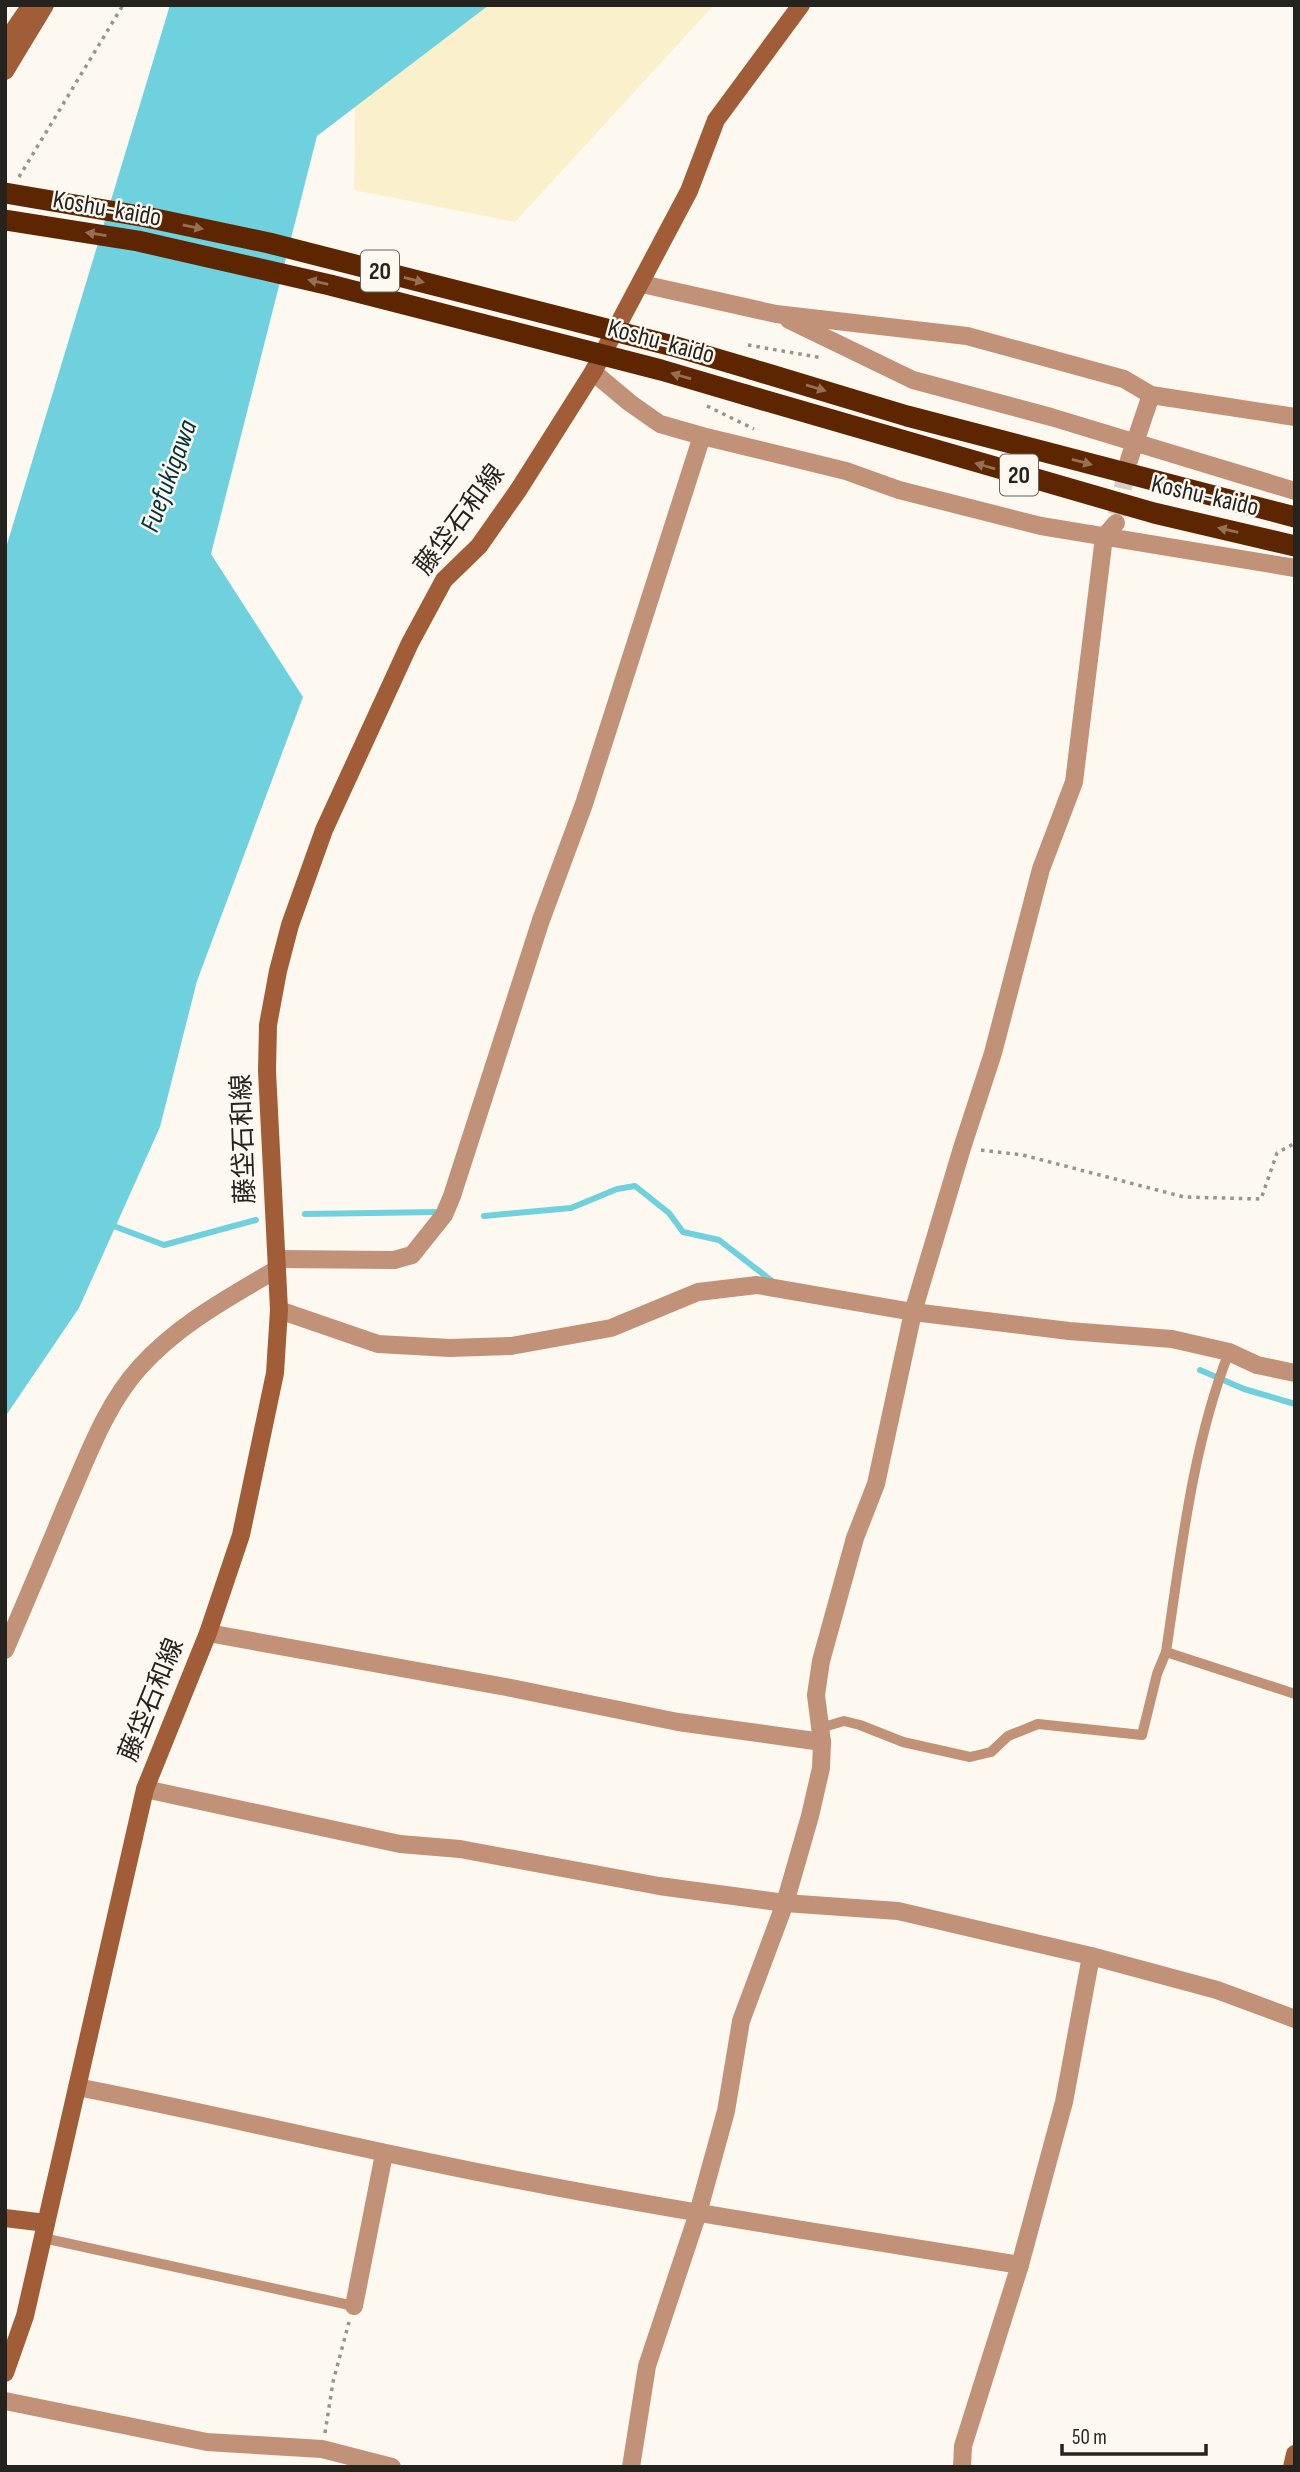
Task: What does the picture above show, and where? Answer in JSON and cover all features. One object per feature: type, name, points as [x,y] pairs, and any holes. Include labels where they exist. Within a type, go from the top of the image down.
[{"type":"highway","name":"Koshu-kaido","points":[[10,189],[269,243],[673,346],[920,419],[1295,517]]},
{"type":"highway","name":"Koshu-kaido","points":[[5,220],[138,241],[330,285],[661,370],[1154,513],[1295,546]]},
{"type":"main road","name":"藤垈石和線","points":[[5,2373],[25,2316],[145,1788],[208,1633],[244,1522],[275,1373],[279,1310],[268,1123],[268,1025],[290,925],[324,830],[410,643],[444,580],[479,547],[593,372],[689,191],[716,120],[801,5]]},
{"type":"main road","points":[[5,43],[40,6]]},
{"type":"main road","points":[[5,71],[40,6]]},
{"type":"main road","points":[[5,2218],[44,2230]]},
{"type":"main road","points":[[1292,2467],[1295,2454]]},
{"type":"street","points":[[642,284],[776,314],[967,336],[1124,379],[1151,395],[1295,417]]},
{"type":"street","points":[[776,314],[913,380],[1136,442],[1295,491]]},
{"type":"street","points":[[593,372],[660,425],[846,471],[899,490],[1028,523],[1110,530],[1295,568]]},
{"type":"street","points":[[1129,460],[1151,395]]},
{"type":"street","points":[[5,1650],[86,1458],[113,1406],[138,1369],[179,1329],[277,1261],[394,1260],[412,1255],[444,1215],[465,1158],[541,920],[584,804],[702,436]]},
{"type":"street","points":[[631,2467],[647,2366],[698,2213],[726,2111],[741,2021],[785,1903],[821,1768],[817,1695],[821,1661],[855,1538],[876,1484],[913,1312],[993,1053],[1041,869],[1074,782],[1110,530]]},
{"type":"street","points":[[279,1310],[378,1344],[450,1348],[511,1346],[611,1328],[698,1292],[757,1285],[913,1312],[1069,1331],[1172,1339],[1226,1360],[1295,1373]]},
{"type":"street","points":[[208,1633],[506,1687],[678,1722],[821,1735]]},
{"type":"street","points":[[145,1788],[400,1844],[460,1849],[659,1886],[785,1903],[898,1911],[1091,1956],[1217,1990],[1295,2019]]},
{"type":"street","points":[[961,2467],[963,2446],[1020,2265],[1064,2102],[1091,1956]]},
{"type":"street","points":[[77,2087],[216,2114],[384,2154],[698,2213],[1020,2265]]},
{"type":"street","points":[[354,2306],[384,2154]]},
{"type":"street","points":[[5,2401],[207,2442],[392,2467]]},
{"type":"lane","points":[[821,1735],[844,1721],[903,1742],[970,1757],[990,1752],[1008,1736],[1038,1724],[1142,1735],[1157,1674],[1166,1652],[1201,1444],[1215,1388],[1226,1360]]},
{"type":"lane","points":[[1166,1652],[1295,1694]]},
{"type":"lane","points":[[44,2230],[354,2306]]},
{"type":"path","points":[[10,189],[123,5]]},
{"type":"path","points":[[748,345],[824,358]]},
{"type":"path","points":[[962,1148],[1023,1155],[1184,1197],[1261,1199],[1278,1153],[1295,1143]]},
{"type":"path","points":[[321,2458],[332,2382],[354,2306]]},
{"type":"sand","points":[[356,5],[714,5],[515,222],[354,190]]},
{"type":"water","name":"Fuefukigawa","points":[[170,5],[489,5],[317,136],[211,554],[303,697],[197,981],[160,1127],[79,1308],[5,1417],[5,551]]},
{"type":"waterway","points":[[484,1216],[571,1208],[617,1189],[635,1186],[669,1213],[683,1232],[719,1240],[772,1281]]},
{"type":"waterway","points":[[305,1214],[437,1212]]},
{"type":"waterway","points":[[111,1225],[164,1245],[256,1220]]},
{"type":"waterway","points":[[1200,1370],[1244,1389],[1295,1404]]},
{"type":"tunnel","points":[[1117,515],[1129,460]]}]
